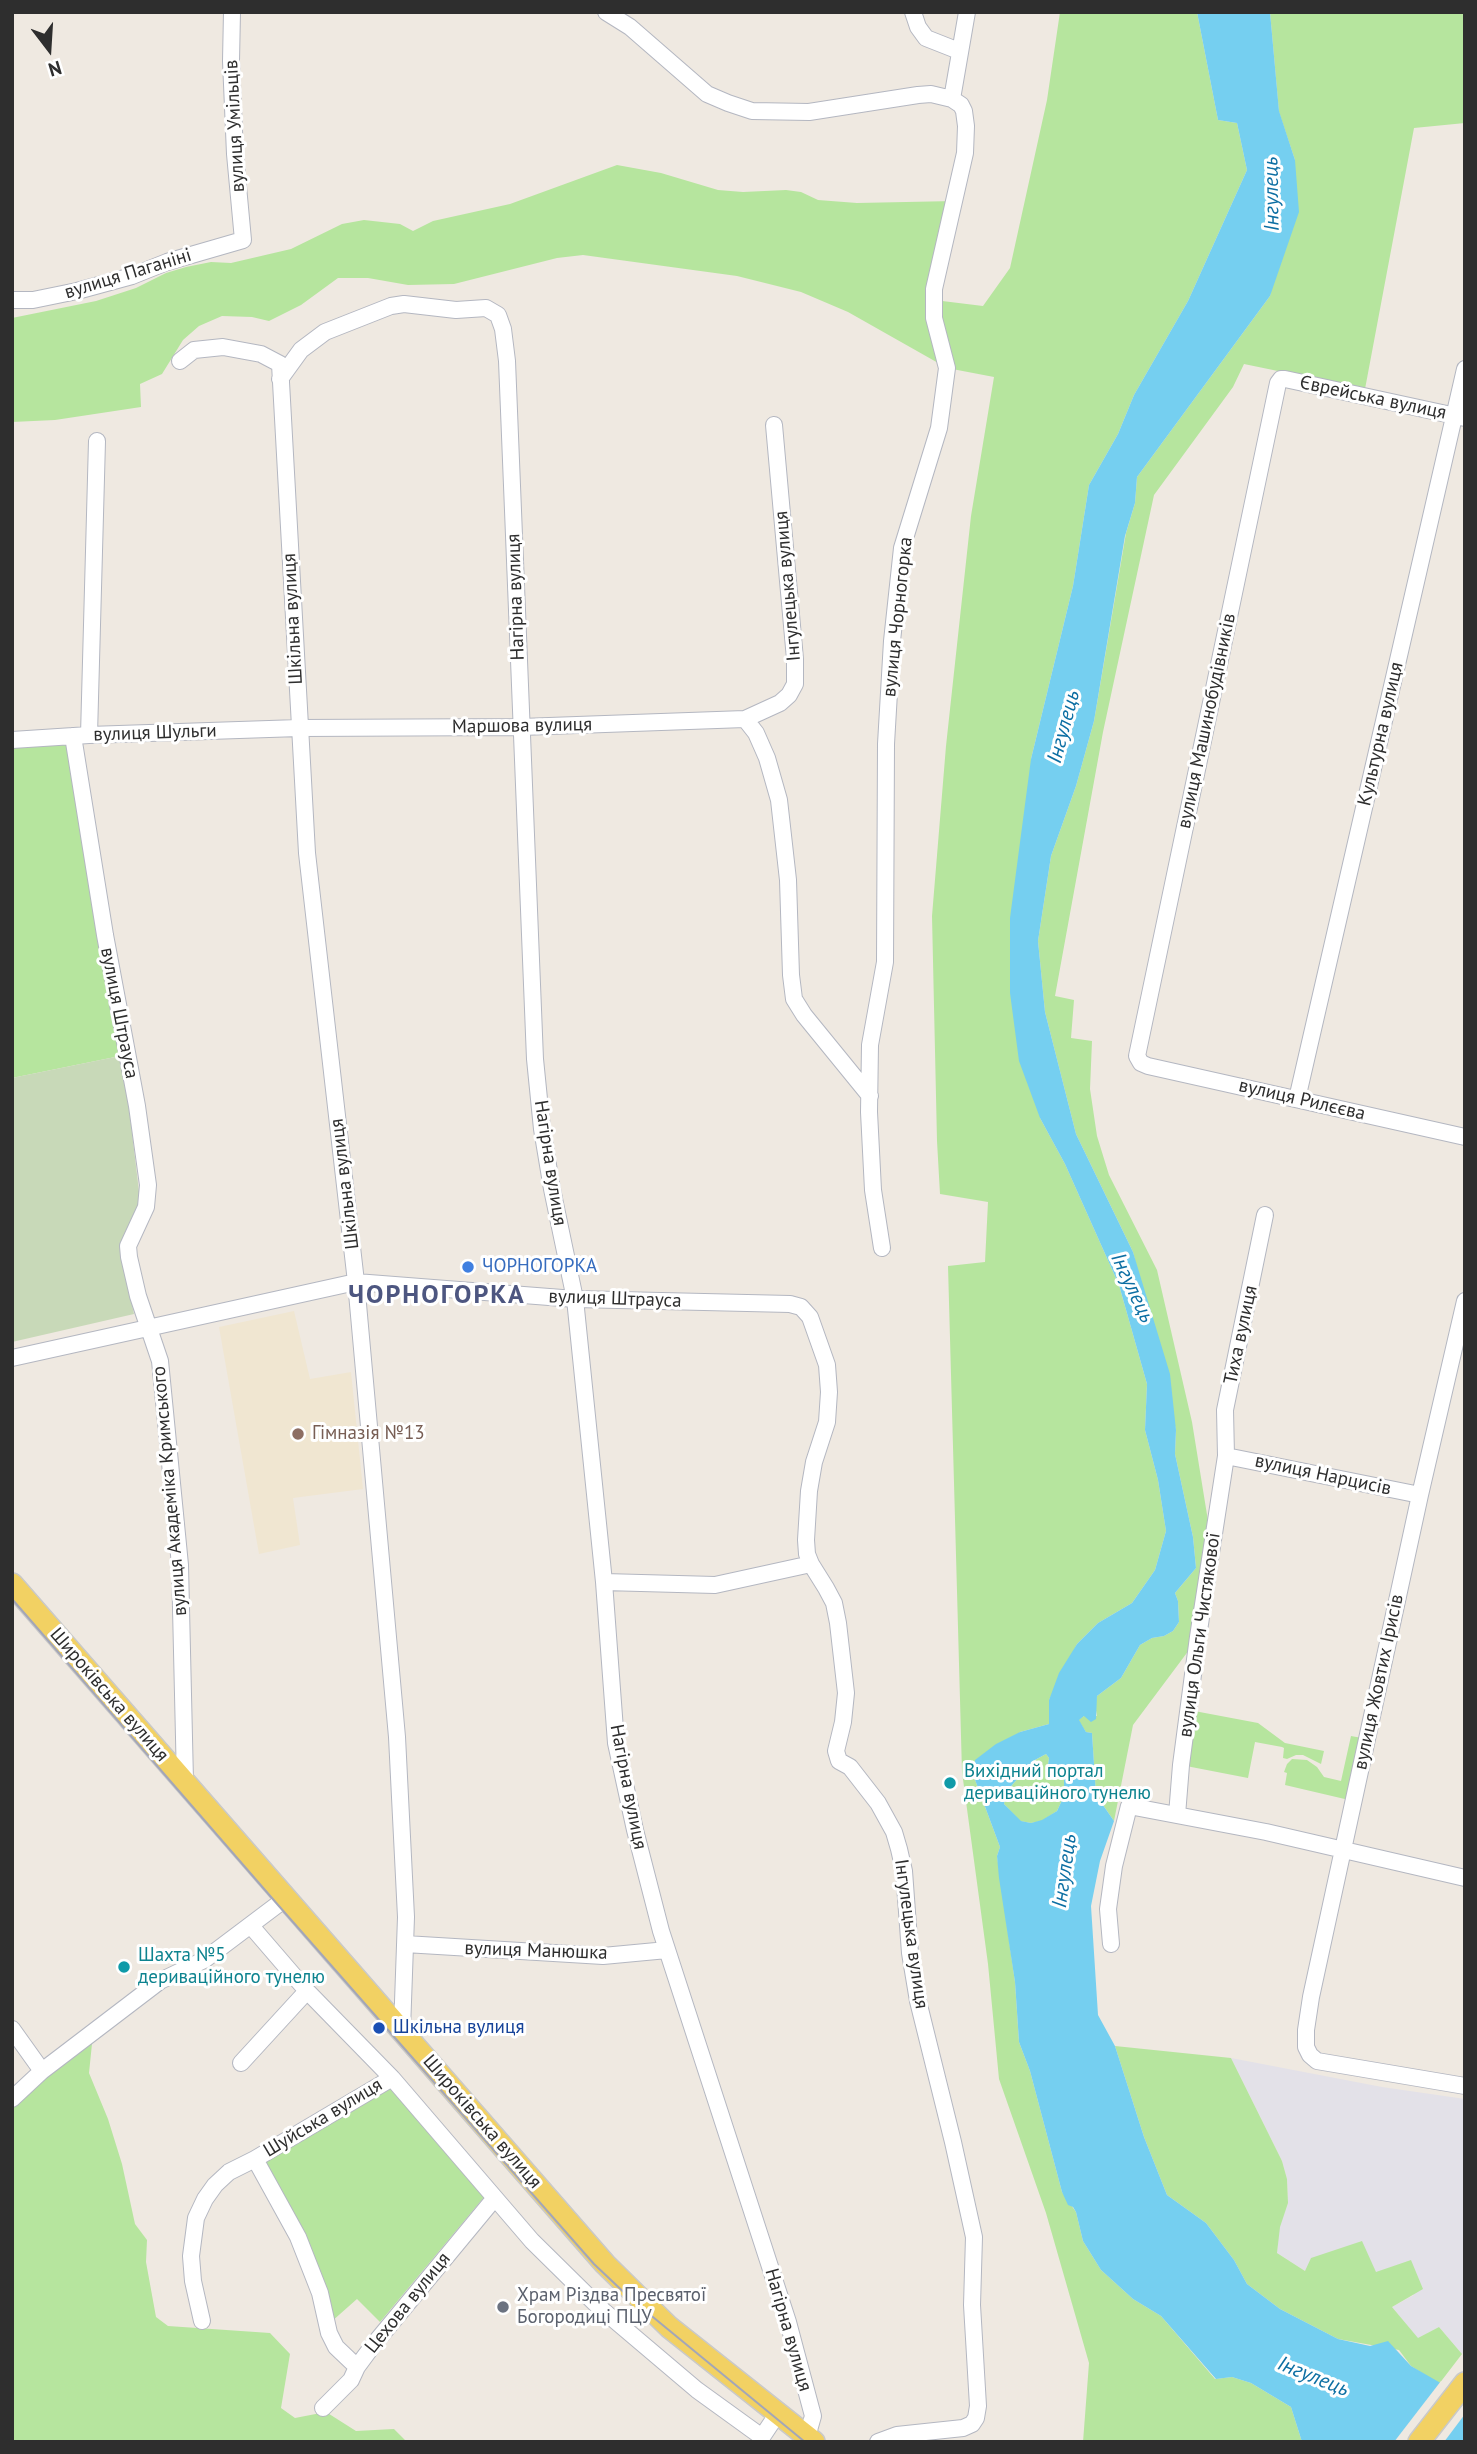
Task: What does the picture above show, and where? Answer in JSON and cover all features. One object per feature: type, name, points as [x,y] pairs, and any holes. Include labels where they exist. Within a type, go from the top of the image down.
[{"type":"main road","name":"Широківська вулиця","points":[[12,1584],[613,2272],[670,2327],[811,2439]]},
{"type":"main road","points":[[1419,2442],[1465,2383]]},
{"type":"street","name":"вулиця Умільців","points":[[232,12],[235,154],[243,240]]},
{"type":"street","points":[[606,12],[630,27],[707,94],[752,111],[809,112],[918,95],[952,99],[967,12]]},
{"type":"street","points":[[913,12],[918,27],[926,38],[959,51]]},
{"type":"street","name":"вулиця Чорногорка","points":[[882,1248],[873,1190],[869,1104],[870,1045],[885,962],[886,744],[892,641],[902,548],[939,428],[947,368],[934,318],[934,289],[967,138],[964,111],[952,99]]},
{"type":"street","name":"вулиця Паганіні","points":[[12,300],[33,300],[77,291],[243,240]]},
{"type":"street","name":"Нагірна вулиця","points":[[280,372],[301,350],[325,332],[391,306],[413,304],[456,310],[486,308],[498,315],[503,329],[507,361],[535,1059],[542,1129],[575,1299],[604,1582],[616,1742],[635,1830],[667,1950],[788,2322],[813,2416],[811,2439]]},
{"type":"street","points":[[180,361],[194,350],[223,347],[261,354],[280,372]]},
{"type":"street","name":"Культурна вулиця","points":[[1297,1099],[1459,417],[1465,369]]},
{"type":"street","name":"Шкільна вулиця","points":[[280,372],[307,853],[356,1282],[397,1737],[406,1917],[402,2030]]},
{"type":"street","name":"Єврейська вулиця","points":[[1281,379],[1459,417]]},
{"type":"street","name":"вулиця Машинобудівників","points":[[1141,1063],[1137,1056],[1278,383],[1281,379]]},
{"type":"street","name":"Інгулецька вулиця","points":[[745,719],[780,704],[795,684],[774,425]]},
{"type":"street","name":"вулиця Штрауса","points":[[97,441],[81,735],[105,935],[137,1106],[148,1185],[146,1207],[128,1246],[138,1296],[150,1327]]},
{"type":"street","points":[[745,719],[756,733],[767,758],[779,800],[788,880],[790,975],[794,999],[869,1104]]},
{"type":"street","name":"Маршова вулиця","points":[[299,729],[521,727],[745,719]]},
{"type":"street","name":"вулиця Шульги","points":[[12,740],[81,735],[299,729]]},
{"type":"street","name":"вулиця Рилєєва","points":[[1141,1063],[1465,1136]]},
{"type":"street","name":"Тиха вулиця","points":[[1226,1455],[1225,1410],[1265,1215]]},
{"type":"street","name":"вулиця Штрауса","points":[[12,1358],[356,1282],[575,1299],[790,1304]]},
{"type":"street","name":"вулиця Жовтих Ірисів","points":[[1465,1301],[1420,1496],[1306,2030],[1306,2047],[1317,2061],[1465,2086]]},
{"type":"street","name":"Інгулецька вулиця","points":[[790,1304],[801,1307],[814,1323],[829,1381],[827,1422],[814,1462],[809,1491],[806,1540],[811,1564],[834,1603],[843,1658],[846,1693],[836,1751],[839,1761],[850,1767],[878,1802],[894,1832],[899,1849],[904,1871],[910,1953],[918,2001],[974,2237],[972,2305],[978,2406],[976,2418],[972,2424],[963,2428],[897,2435],[878,2442]]},
{"type":"street","name":"вулиця Академіка Кримського","points":[[150,1327],[160,1361],[180,1564],[185,1782]]},
{"type":"street","name":"вулиця Нарцисів","points":[[1226,1455],[1420,1496]]},
{"type":"street","name":"вулиця Ольги Чистякової","points":[[1177,1815],[1198,1637],[1226,1455]]},
{"type":"street","points":[[604,1582],[715,1585],[811,1564]]},
{"type":"street","points":[[1111,1944],[1108,1909],[1114,1866],[1129,1806],[1465,1878]]},
{"type":"street","points":[[12,2099],[42,2070],[160,1981],[204,1960],[285,1899]]},
{"type":"street","points":[[251,1926],[307,1991],[392,2078],[532,2241],[599,2307],[697,2390],[762,2437],[778,2413]]},
{"type":"street","name":"вулиця Манюшка","points":[[405,1944],[603,1955],[667,1950]]},
{"type":"street","points":[[241,2063],[307,1991]]},
{"type":"street","points":[[12,2029],[42,2070]]},
{"type":"street","points":[[12,2043],[30,2054]]},
{"type":"street","name":"Шуйська вулиця","points":[[202,2321],[193,2281],[191,2256],[196,2218],[215,2185],[229,2172],[392,2078]]},
{"type":"street","name":"Шуйська вулиця","points":[[255,2159],[298,2237],[320,2293],[336,2347],[357,2367]]},
{"type":"street","name":"Цехова вулиця","points":[[323,2408],[351,2379],[357,2367],[494,2199]]},
{"type":"shaded area","name":"Гімназія №13","points":[[294,1311],[310,1379],[351,1372],[363,1489],[293,1498],[300,1545],[259,1554],[219,1327]]},
{"type":"shaded area","points":[[1231,2058],[1382,2087],[1465,2099],[1465,2351],[1462,2354],[1439,2327],[1418,2339],[1392,2307],[1414,2295],[1376,2273],[1361,2241],[1305,2271],[1277,2253],[1279,2227],[1288,2203],[1287,2179],[1282,2161]]},
{"type":"green space","points":[[1060,12],[1197,12],[1218,120],[1237,123],[1247,170],[1188,301],[1134,395],[1118,434],[1089,485],[1073,586],[1031,759],[1040,1118],[1065,1164],[1119,1285],[1147,1384],[1145,1430],[1158,1480],[1166,1531],[1155,1570],[1132,1603],[1098,1623],[1077,1644],[1049,1700],[1049,1724],[1020,1732],[974,1777],[1000,1847],[997,1856],[1015,1982],[1019,2042],[1030,2071],[1062,2192],[1076,2212],[1083,2241],[1101,2270],[1133,2299],[1161,2316],[1215,2379],[1232,2377],[1251,2383],[1291,2407],[1302,2442],[1083,2442],[1089,2363],[1046,2213],[999,2079],[988,1964],[962,1772],[948,1266],[985,1262],[988,1202],[940,1194],[932,916],[946,746],[971,516],[994,377],[947,368],[848,312],[801,292],[737,276],[583,255],[557,258],[454,284],[408,285],[368,278],[338,278],[301,305],[269,321],[252,317],[222,316],[199,326],[183,340],[162,374],[140,384],[141,407],[55,420],[12,422],[12,318],[96,301],[186,267],[211,262],[231,263],[291,249],[342,224],[364,220],[400,224],[413,231],[433,221],[510,204],[617,165],[661,173],[718,190],[786,190],[801,192],[818,200],[857,203],[955,201],[934,300],[983,306],[1010,268],[1047,100]]},
{"type":"green space","points":[[1270,12],[1465,12],[1465,123],[1414,128],[1365,389],[1244,364],[1233,387],[1154,495],[1103,732],[1055,996],[1074,1000],[1071,1038],[1092,1041],[1090,1089],[1097,1136],[1109,1175],[1157,1270],[1192,1422],[1209,1527],[1195,1642],[1133,1725],[1114,1821],[1096,1795],[1092,1733],[1086,1732],[1078,1720],[1084,1716],[1097,1716],[1097,1696],[1121,1678],[1140,1645],[1173,1631],[1179,1622],[1175,1593],[1196,1568],[1193,1537],[1175,1454],[1176,1430],[1133,1252],[1076,1134],[1045,1012],[1038,941],[1051,856],[1076,786],[1094,721],[1126,533],[1135,503],[1137,477],[1270,296],[1295,160],[1279,112]]},
{"type":"green space","points":[[68,741],[120,1056],[12,1078],[12,745]]},
{"type":"green space","points":[[120,1056],[140,1200],[121,1251],[134,1314],[12,1342],[12,1078]]},
{"type":"green space","points":[[1189,1710],[1258,1723],[1285,1743],[1324,1751],[1321,1764],[1303,1755],[1283,1758],[1284,1748],[1255,1742],[1248,1778],[1181,1765]]},
{"type":"green space","points":[[1351,1736],[1362,1738],[1349,1800],[1285,1785],[1287,1773],[1284,1772],[1292,1759],[1307,1760],[1317,1767],[1324,1777],[1341,1781]]},
{"type":"green space","points":[[1046,1754],[1050,1769],[1064,1778],[1064,1796],[1057,1811],[1042,1821],[1020,1821],[1004,1804],[1006,1792],[1033,1761]]},
{"type":"green space","points":[[93,2034],[89,2073],[108,2119],[122,2164],[135,2224],[147,2240],[146,2262],[156,2317],[168,2326],[270,2333],[290,2354],[281,2408],[295,2418],[326,2412],[356,2431],[394,2429],[407,2442],[12,2442],[12,2099]]},
{"type":"green space","points":[[1115,2046],[1231,2058],[1282,2161],[1287,2179],[1288,2203],[1280,2227],[1277,2253],[1305,2271],[1311,2258],[1362,2241],[1376,2272],[1411,2260],[1423,2289],[1392,2307],[1418,2338],[1439,2327],[1462,2354],[1439,2384],[1411,2366],[1399,2350],[1338,2339],[1280,2309],[1247,2284],[1234,2260],[1206,2223],[1167,2195],[1144,2137]]},
{"type":"green space","points":[[391,2083],[485,2196],[380,2322],[357,2299],[331,2322],[261,2160]]},
{"type":"water","name":"Інгулець","points":[[1197,12],[1270,12],[1279,111],[1295,160],[1299,212],[1270,296],[1137,477],[1135,503],[1125,536],[1094,721],[1076,786],[1051,856],[1038,941],[1045,1012],[1076,1134],[1133,1252],[1170,1374],[1176,1430],[1175,1454],[1193,1537],[1196,1568],[1175,1593],[1179,1622],[1173,1631],[1140,1645],[1121,1678],[1097,1696],[1096,1719],[1091,1722],[1084,1716],[1079,1720],[1086,1732],[1092,1733],[1096,1795],[1114,1821],[1100,1861],[1091,1906],[1098,2015],[1115,2046],[1144,2137],[1167,2195],[1206,2223],[1234,2260],[1247,2284],[1280,2309],[1338,2339],[1370,2346],[1388,2341],[1411,2366],[1465,2397],[1465,2442],[1302,2442],[1291,2407],[1251,2383],[1232,2377],[1216,2379],[1161,2316],[1133,2299],[1101,2270],[1083,2241],[1076,2212],[1068,2205],[1062,2192],[1030,2071],[1019,2042],[1015,1982],[999,1878],[997,1856],[1000,1847],[974,1777],[975,1760],[996,1744],[1020,1732],[1049,1724],[1049,1700],[1059,1673],[1077,1644],[1098,1623],[1132,1603],[1155,1570],[1166,1531],[1158,1480],[1145,1430],[1147,1384],[1119,1285],[1065,1164],[1040,1118],[1019,1061],[1010,993],[1010,918],[1031,759],[1073,586],[1089,485],[1118,434],[1134,395],[1188,301],[1247,170],[1237,123],[1218,120]],"holes":[[[1046,1754],[1050,1770],[1064,1778],[1064,1796],[1057,1811],[1042,1820],[1031,1823],[1021,1821],[1004,1804],[1006,1792],[1033,1761]]]},
{"type":"pier","points":[[1441,2381],[1465,2393],[1465,2414],[1444,2442],[1394,2442]]},
{"type":"tram line","points":[[12,1599],[594,2264],[631,2299],[805,2442]]},
{"type":"place","name":"ЧОРНОГОРКА","points":[[468,1267]]},
{"type":"place","name":"Гімназія №13","points":[[298,1434]]},
{"type":"place","name":"Вихідний портал дериваційного тунелю","points":[[950,1783]]},
{"type":"place","name":"Шахта №5 дериваційного тунелю","points":[[124,1967]]},
{"type":"place","name":"Шкільна вулиця","points":[[379,2028]]},
{"type":"place","name":"Храм Різдва Пресвятої Богородиці ПЦУ","points":[[503,2307]]},
{"type":"district","name":"ЧОРНОГОРКА","points":[[437,1296]]}]
